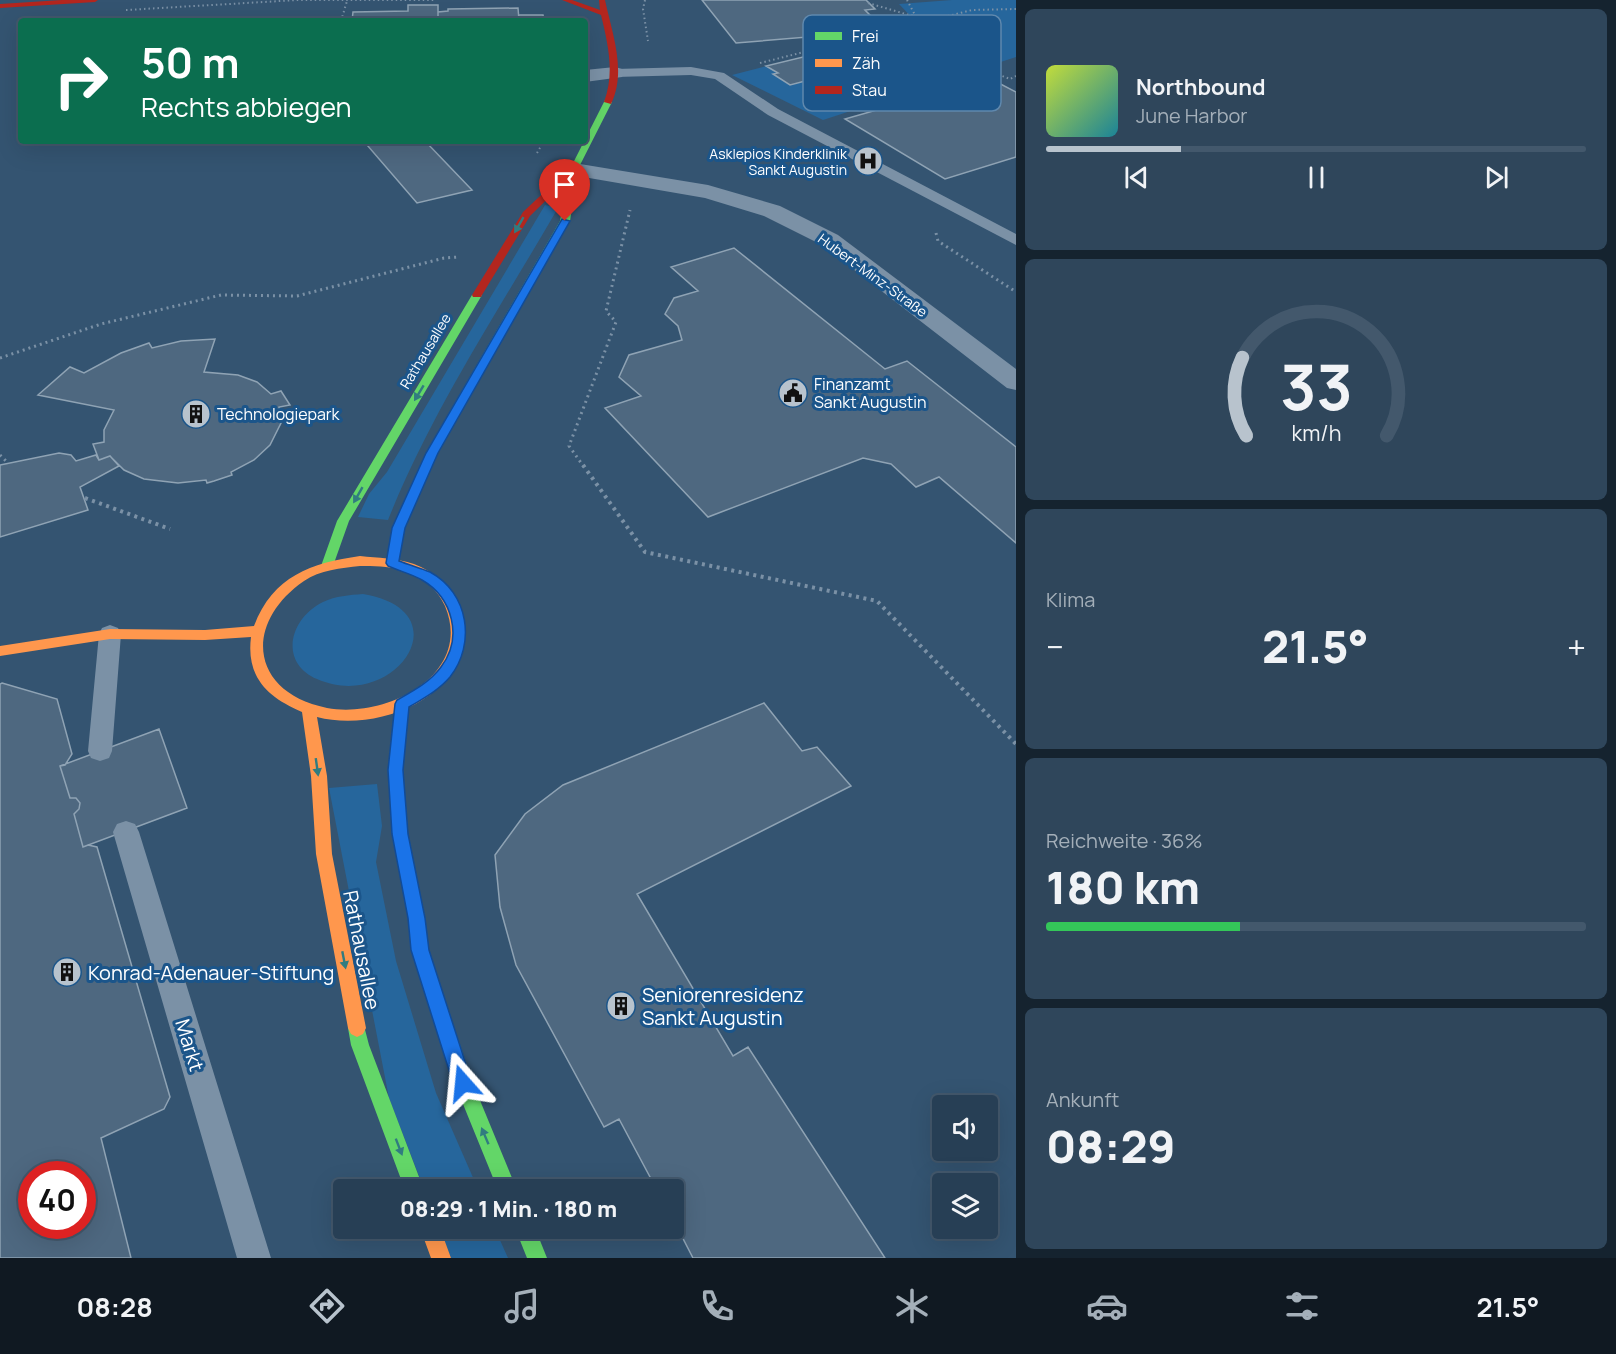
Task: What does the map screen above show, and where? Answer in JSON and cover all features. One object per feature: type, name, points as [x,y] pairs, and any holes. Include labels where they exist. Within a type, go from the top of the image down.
[{"type":"street","points":[[0,6],[95,0]]},
{"type":"street","points":[[565,0],[602,6]]},
{"type":"street","name":"Rathausallee","points":[[588,142],[613,93],[615,74],[602,6]]},
{"type":"street","points":[[588,76],[615,74]]},
{"type":"street","name":"Rathausallee","points":[[392,563],[399,528],[432,453],[565,221],[574,169],[587,144]]},
{"type":"street","name":"Rathausallee","points":[[327,566],[343,521],[526,214],[574,169]]},
{"type":"street","name":"Hubert-Minz-Straße","points":[[574,169],[708,192],[772,211],[830,240],[1016,382]]},
{"type":"street","points":[[360,561],[392,563],[418,572],[440,586],[457,612],[460,628],[455,657],[446,672],[426,691],[402,704],[375,713],[347,716],[309,710],[276,691],[258,665],[255,651],[256,631],[264,612],[278,594],[300,578],[327,566],[360,561]]},
{"type":"street","points":[[0,651],[110,634],[205,635],[256,631]]},
{"type":"street","points":[[402,704],[395,770],[400,834],[417,918],[420,950],[463,1083],[503,1179]]},
{"type":"street","name":"Rathausallee","points":[[309,710],[319,776],[324,854],[360,1045],[411,1179]]},
{"type":"street","points":[[434,1239],[441,1258]]},
{"type":"street","points":[[529,1239],[537,1258]]},
{"type":"lane","points":[[615,74],[691,71],[718,76],[773,112],[1016,240]]},
{"type":"lane","points":[[100,751],[110,634]]},
{"type":"lane","name":"Markt","points":[[126,832],[254,1258]]},
{"type":"path","points":[[119,10],[298,0],[434,0]]},
{"type":"path","points":[[342,18],[347,0]]},
{"type":"path","points":[[907,0],[915,15]]},
{"type":"path","points":[[868,3],[912,15]]},
{"type":"path","points":[[947,15],[972,10],[1016,9]]},
{"type":"path","points":[[758,63],[803,52]]},
{"type":"path","points":[[1001,76],[1010,80],[1016,76]]},
{"type":"path","points":[[637,180],[606,311],[616,322],[569,446],[645,552],[877,600],[1016,744]]},
{"type":"path","points":[[0,358],[100,324],[221,295],[297,296],[444,258],[462,256]]},
{"type":"path","points":[[0,454],[8,463]]},
{"type":"path","points":[[85,498],[170,529]]},
{"type":"shaded area","points":[[952,0],[1016,0],[1016,57],[1001,62],[1001,15],[909,15],[899,4]]},
{"type":"shaded area","points":[[803,57],[803,110],[732,75]]},
{"type":"shaded area","points":[[805,111],[851,111],[823,120]]},
{"type":"shaded area","points":[[545,205],[558,208],[446,400],[425,439],[388,520],[358,517],[369,494],[387,472]]},
{"type":"shaded area","points":[[363,594],[393,604],[410,619],[414,637],[407,656],[392,672],[371,682],[345,686],[317,679],[297,662],[293,651],[296,629],[312,609],[323,602],[343,596]]},
{"type":"shaded area","points":[[377,784],[382,826],[376,862],[396,961],[436,1093],[474,1179],[420,1179],[389,1098],[329,788]]},
{"type":"shaded area","points":[[443,1239],[499,1239],[508,1258],[451,1258]]},
{"type":"building","points":[[702,0],[866,0],[875,9],[865,10],[870,15],[803,15],[803,37],[736,43]]},
{"type":"building","points":[[408,5],[438,5],[438,18],[352,18],[353,12],[408,11]]},
{"type":"building","points":[[518,8],[519,18],[438,18],[438,12],[448,11],[448,9]]},
{"type":"building","points":[[519,15],[543,15],[544,18],[518,18]]},
{"type":"building","points":[[803,57],[803,82],[790,85],[773,74],[778,73],[766,66]]},
{"type":"building","points":[[1001,84],[1016,92],[1016,157],[945,179],[845,119],[873,111],[1001,111]]},
{"type":"building","points":[[428,144],[472,190],[417,203],[367,145]]},
{"type":"building","name":"Finanzamt Sankt Augustin","points":[[734,248],[885,369],[907,361],[1016,447],[1016,543],[939,477],[916,487],[891,464],[863,458],[708,517],[605,408],[641,396],[619,377],[629,355],[682,340],[678,326],[665,314],[674,298],[698,291],[671,267]]},
{"type":"building","name":"Technologiepark","points":[[215,339],[204,372],[238,375],[257,382],[271,394],[281,391],[290,405],[279,407],[281,423],[270,445],[254,460],[231,472],[232,475],[214,481],[178,483],[144,479],[124,470],[110,456],[99,460],[93,444],[104,442],[104,430],[114,410],[38,395],[70,367],[84,373],[121,353],[149,343],[152,348],[181,341]]},
{"type":"building","points":[[59,453],[71,455],[76,461],[96,455],[99,460],[110,456],[119,466],[80,487],[88,510],[0,537],[0,465]]},
{"type":"building","name":"Konrad-Adenauer-Stiftung","points":[[2,683],[57,699],[72,754],[65,765],[60,766],[70,798],[76,798],[80,803],[79,809],[74,814],[83,847],[88,845],[97,847],[170,1097],[164,1109],[101,1138],[131,1258],[0,1258],[0,684]]},
{"type":"building","name":"Seniorenresidenz Sankt Augustin","points":[[764,703],[802,751],[817,747],[851,786],[637,894],[733,1056],[748,1047],[885,1258],[693,1258],[683,1239],[684,1179],[651,1179],[619,1119],[604,1127],[516,965],[500,907],[495,855],[525,814],[563,785]]},
{"type":"building","points":[[159,729],[187,808],[83,847],[74,814],[79,809],[80,803],[76,798],[70,798],[60,766]]},
{"type":"traffic: fast","points":[[588,141],[608,102]]},
{"type":"traffic: fast","points":[[392,563],[399,528],[432,453],[565,221],[574,169],[587,144]]},
{"type":"traffic: fast","points":[[327,566],[343,521],[477,295]]},
{"type":"traffic: fast","points":[[402,704],[395,770],[400,834],[417,918],[420,950],[463,1082],[503,1179]]},
{"type":"traffic: fast","points":[[357,1028],[360,1045],[411,1179]]},
{"type":"traffic: fast","points":[[529,1239],[537,1258]]},
{"type":"traffic: slow","points":[[360,561],[401,565],[415,570],[433,581],[444,592],[458,621],[458,642],[451,662],[438,679],[420,694],[377,713],[345,716],[308,708],[282,695],[267,682],[259,668],[256,651],[258,635],[264,618],[285,589],[299,578],[321,568],[360,561]]},
{"type":"traffic: slow","points":[[0,651],[110,634],[205,635],[256,631]]},
{"type":"traffic: slow","points":[[309,710],[319,776],[324,854],[357,1028]]},
{"type":"traffic: slow","points":[[434,1239],[441,1258]]},
{"type":"traffic: jam","points":[[0,6],[95,0]]},
{"type":"traffic: jam","points":[[565,0],[603,13]]},
{"type":"traffic: jam","points":[[602,0],[614,65],[612,91],[608,102]]},
{"type":"traffic: jam","points":[[477,295],[526,214],[574,169]]},
{"type":"place","name":"Asklepios Kinderklinik Sankt Augustin","points":[[868,161]]},
{"type":"place","name":"Finanzamt Sankt Augustin","points":[[793,393]]},
{"type":"place","name":"Technologiepark","points":[[196,414]]},
{"type":"place","name":"Konrad-Adenauer-Stiftung","points":[[67,972]]},
{"type":"place","name":"Seniorenresidenz Sankt Augustin","points":[[621,1006]]},
{"type":"route","points":[[463,1083],[420,950],[417,918],[400,834],[395,770],[402,704],[419,696],[446,672],[455,657],[460,628],[457,612],[440,586],[411,568],[392,563],[399,528],[432,453],[565,221]]}]
